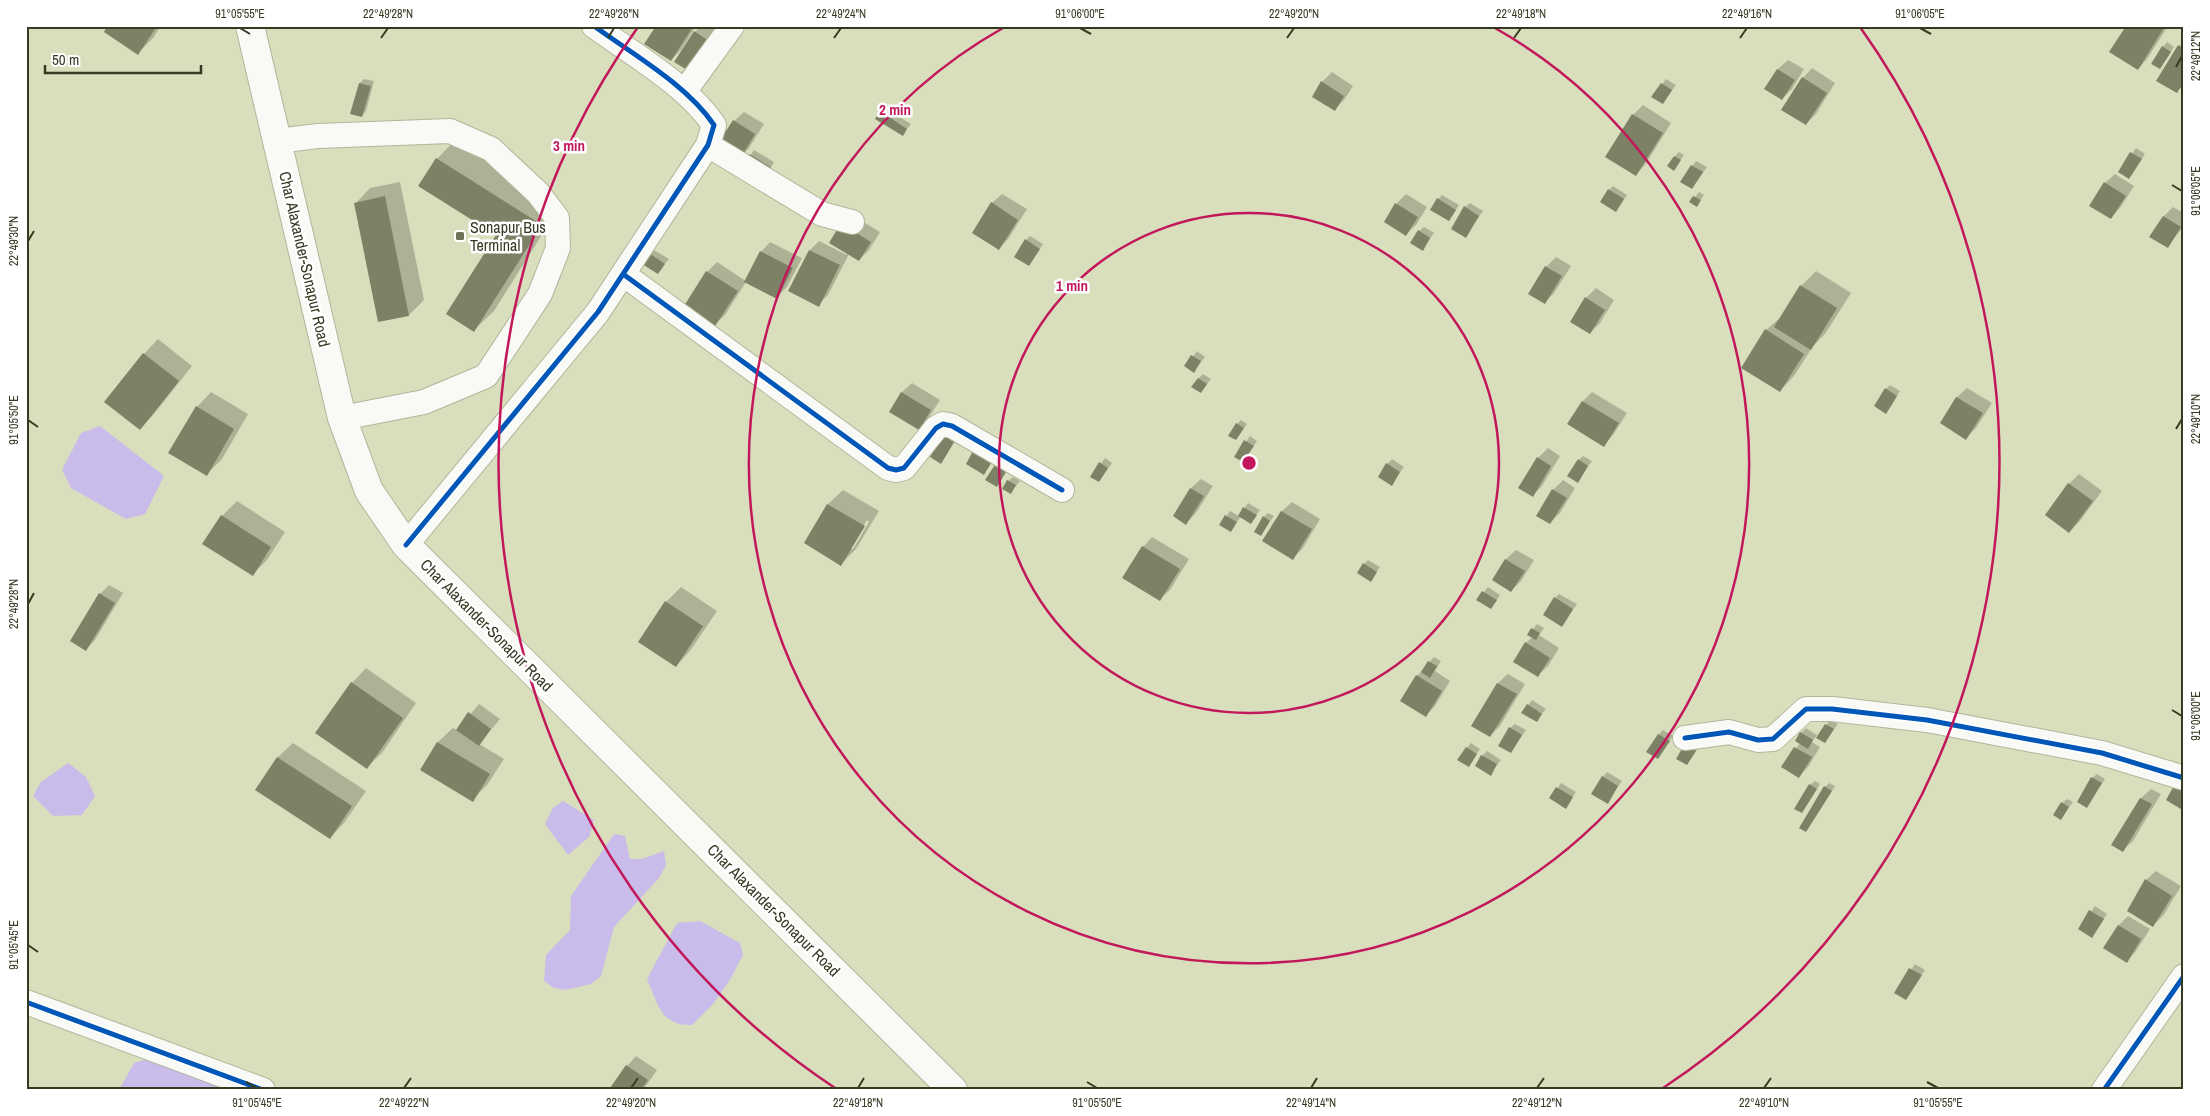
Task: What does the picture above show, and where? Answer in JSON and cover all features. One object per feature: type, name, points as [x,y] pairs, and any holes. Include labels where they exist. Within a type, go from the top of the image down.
[{"type":"main road","name":"Char Alaxander-Sonapur Road","points":[[250,26],[342,418],[369,490],[406,545],[953,1090]]},
{"type":"street","points":[[406,545],[598,312],[708,145],[714,125],[702,107],[594,26]]},
{"type":"street","points":[[684,92],[732,26]]},
{"type":"street","points":[[277,141],[318,136],[450,131],[491,149],[538,193],[556,218],[558,248],[540,294],[486,376],[424,402],[342,418]]},
{"type":"street","points":[[708,145],[822,214],[852,222]]},
{"type":"street","points":[[623,274],[888,468],[896,470],[904,468],[936,428],[942,424],[952,426],[1062,490]]},
{"type":"street","points":[[1685,738],[1730,732],[1758,740],[1773,739],[1806,709],[1832,708],[1927,720],[2102,753],[2184,778]]},
{"type":"street","points":[[2104,1090],[2184,976]]},
{"type":"street","points":[[26,1002],[263,1090]]},
{"type":"shaded area","points":[[100,426],[164,476],[145,514],[126,519],[71,488],[62,470],[81,433]]},
{"type":"shaded area","points":[[68,763],[86,777],[95,796],[82,815],[53,816],[33,796],[41,782]]},
{"type":"shaded area","points":[[563,801],[594,820],[589,837],[568,855],[545,824],[553,808]]},
{"type":"shaded area","points":[[614,834],[625,836],[630,859],[642,859],[664,851],[666,865],[659,878],[614,927],[601,976],[591,984],[566,990],[554,988],[544,981],[546,955],[570,930],[571,896]]},
{"type":"shaded area","points":[[700,921],[740,943],[743,955],[731,978],[714,1003],[692,1025],[681,1024],[673,1022],[662,1011],[647,979],[677,923]]},
{"type":"shaded area","points":[[147,1059],[225,1086],[225,1090],[119,1090],[134,1063]]},
{"type":"building","points":[[107,26],[157,26],[138,55],[104,32]]},
{"type":"building","points":[[656,26],[685,26],[691,30],[671,61],[644,44]]},
{"type":"building","points":[[2126,26],[2165,26],[2138,70],[2109,52]]},
{"type":"building","points":[[694,31],[712,43],[692,73],[674,62]]},
{"type":"building","points":[[2178,45],[2184,49],[2184,82],[2177,93],[2156,81]]},
{"type":"building","points":[[2162,46],[2171,52],[2160,69],[2151,64]]},
{"type":"building","points":[[1777,69],[1795,80],[1782,100],[1764,89]]},
{"type":"building","points":[[1802,77],[1827,93],[1806,125],[1781,110]]},
{"type":"building","points":[[1321,81],[1344,96],[1335,111],[1312,97]]},
{"type":"building","points":[[359,83],[371,86],[362,117],[350,114]]},
{"type":"building","points":[[1661,83],[1672,90],[1663,104],[1651,97]]},
{"type":"building","points":[[880,111],[907,129],[903,136],[875,119]]},
{"type":"building","points":[[1632,114],[1663,133],[1636,176],[1605,157]]},
{"type":"building","points":[[733,120],[755,134],[740,159],[717,145]]},
{"type":"building","points":[[2130,152],[2142,159],[2129,179],[2118,172]]},
{"type":"building","points":[[749,154],[771,167],[766,175],[744,162]]},
{"type":"building","points":[[1674,156],[1681,160],[1674,171],[1667,166]]},
{"type":"building","points":[[436,158],[542,225],[474,332],[446,314],[496,235],[418,186]]},
{"type":"building","points":[[1691,165],[1703,172],[1692,189],[1680,182]]},
{"type":"building","points":[[2104,182],[2126,196],[2111,219],[2089,206]]},
{"type":"building","points":[[1608,189],[1624,199],[1616,212],[1600,202]]},
{"type":"building","points":[[385,196],[409,316],[378,322],[354,203]]},
{"type":"building","points":[[1693,196],[1701,200],[1697,207],[1689,202]]},
{"type":"building","points":[[1437,198],[1456,210],[1449,221],[1430,210]]},
{"type":"building","points":[[991,202],[1018,220],[999,250],[972,233]]},
{"type":"building","points":[[1395,203],[1418,217],[1406,236],[1384,222]]},
{"type":"building","points":[[1464,206],[1479,216],[1466,238],[1451,229]]},
{"type":"building","points":[[2163,216],[2181,227],[2168,248],[2149,237]]},
{"type":"building","points":[[841,223],[871,242],[859,261],[829,243]]},
{"type":"building","points":[[1418,230],[1430,238],[1423,251],[1410,243]]},
{"type":"building","points":[[1025,239],[1040,249],[1029,266],[1014,257]]},
{"type":"building","points":[[809,250],[840,265],[819,307],[788,291]]},
{"type":"building","points":[[760,251],[793,268],[777,299],[744,282]]},
{"type":"building","points":[[649,253],[665,264],[658,274],[642,264]]},
{"type":"building","points":[[1545,266],[1562,276],[1545,304],[1528,294]]},
{"type":"building","points":[[706,271],[738,291],[715,326],[684,306]]},
{"type":"building","points":[[1800,285],[1837,308],[1811,350],[1774,327]]},
{"type":"building","points":[[1585,297],[1605,310],[1590,334],[1570,322]]},
{"type":"building","points":[[1765,329],[1804,354],[1780,392],[1741,368]]},
{"type":"building","points":[[143,353],[179,381],[140,430],[104,402]]},
{"type":"building","points":[[1191,355],[1201,361],[1194,373],[1184,366]]},
{"type":"building","points":[[1198,378],[1207,384],[1201,393],[1191,387]]},
{"type":"building","points":[[1885,388],[1897,396],[1886,414],[1874,406]]},
{"type":"building","points":[[901,392],[931,410],[919,430],[889,412]]},
{"type":"building","points":[[1956,397],[1983,413],[1966,440],[1940,423]]},
{"type":"building","points":[[1582,401],[1619,423],[1604,447],[1567,424]]},
{"type":"building","points":[[196,406],[234,429],[207,476],[168,453]]},
{"type":"building","points":[[1236,423],[1244,428],[1236,440],[1228,436]]},
{"type":"building","points":[[945,432],[956,439],[941,464],[930,457]]},
{"type":"building","points":[[1244,440],[1254,446],[1243,462],[1234,457]]},
{"type":"building","points":[[974,449],[993,460],[984,475],[966,464]]},
{"type":"building","points":[[1537,457],[1551,466],[1533,497],[1518,488]]},
{"type":"building","points":[[1578,459],[1588,466],[1578,483],[1567,476]]},
{"type":"building","points":[[998,460],[1009,467],[997,487],[985,480]]},
{"type":"building","points":[[1099,462],[1108,468],[1099,482],[1090,477]]},
{"type":"building","points":[[1386,463],[1400,472],[1392,486],[1378,477]]},
{"type":"building","points":[[1007,480],[1016,485],[1011,494],[1002,489]]},
{"type":"building","points":[[2068,483],[2093,501],[2069,533],[2045,515]]},
{"type":"building","points":[[1190,488],[1204,496],[1186,525],[1173,516]]},
{"type":"building","points":[[1552,489],[1567,498],[1550,524],[1536,516]]},
{"type":"building","points":[[827,504],[865,526],[841,566],[804,543]]},
{"type":"building","points":[[1243,507],[1257,515],[1251,524],[1238,516]]},
{"type":"building","points":[[1281,511],[1312,529],[1293,560],[1262,541]]},
{"type":"building","points":[[221,515],[271,547],[253,576],[202,544]]},
{"type":"building","points":[[1225,515],[1237,522],[1231,532],[1219,525]]},
{"type":"building","points":[[1263,516],[1270,521],[1261,536],[1254,532]]},
{"type":"building","points":[[1142,546],[1180,569],[1160,601],[1122,578]]},
{"type":"building","points":[[1505,559],[1525,571],[1511,592],[1492,580]]},
{"type":"building","points":[[1363,563],[1377,572],[1371,582],[1357,573]]},
{"type":"building","points":[[1482,591],[1497,600],[1491,609],[1476,600]]},
{"type":"building","points":[[99,593],[115,603],[86,651],[70,641]]},
{"type":"building","points":[[1554,597],[1573,609],[1562,627],[1543,615]]},
{"type":"building","points":[[665,601],[703,626],[676,667],[638,642]]},
{"type":"building","points":[[1531,628],[1540,633],[1536,640],[1527,635]]},
{"type":"building","points":[[1525,642],[1550,658],[1538,677],[1513,662]]},
{"type":"building","points":[[1428,661],[1437,666],[1430,678],[1421,672]]},
{"type":"building","points":[[1416,675],[1442,691],[1426,717],[1400,701]]},
{"type":"building","points":[[351,682],[403,718],[367,769],[315,733]]},
{"type":"building","points":[[1497,683],[1517,694],[1490,737],[1471,726]]},
{"type":"building","points":[[1527,704],[1542,714],[1537,722],[1521,713]]},
{"type":"building","points":[[468,712],[491,729],[479,746],[456,730]]},
{"type":"building","points":[[1825,724],[1834,729],[1825,743],[1816,738]]},
{"type":"building","points":[[1509,727],[1522,735],[1511,753],[1498,746]]},
{"type":"building","points":[[1800,732],[1813,740],[1808,749],[1795,741]]},
{"type":"building","points":[[1658,734],[1670,741],[1658,759],[1646,752]]},
{"type":"building","points":[[437,742],[490,774],[473,802],[420,770]]},
{"type":"building","points":[[1684,745],[1696,751],[1687,765],[1676,759]]},
{"type":"building","points":[[1466,747],[1477,754],[1469,767],[1457,760]]},
{"type":"building","points":[[1794,747],[1812,757],[1799,778],[1781,767]]},
{"type":"building","points":[[1481,755],[1497,764],[1491,776],[1475,766]]},
{"type":"building","points":[[277,757],[352,806],[330,839],[255,790]]},
{"type":"building","points":[[1602,776],[1618,786],[1608,804],[1591,794]]},
{"type":"building","points":[[2091,777],[2102,783],[2087,808],[2077,802]]},
{"type":"building","points":[[2176,782],[2184,787],[2184,811],[2166,800]]},
{"type":"building","points":[[1809,784],[1817,789],[1802,813],[1794,809]]},
{"type":"building","points":[[1824,786],[1832,791],[1806,832],[1799,828]]},
{"type":"building","points":[[1556,787],[1573,797],[1566,809],[1549,798]]},
{"type":"building","points":[[2140,798],[2152,804],[2123,852],[2111,845]]},
{"type":"building","points":[[2061,802],[2069,807],[2061,820],[2053,815]]},
{"type":"building","points":[[2145,879],[2172,896],[2153,927],[2127,911]]},
{"type":"building","points":[[2089,910],[2104,919],[2092,938],[2078,929]]},
{"type":"building","points":[[2118,925],[2141,939],[2127,963],[2103,948]]},
{"type":"building","points":[[1909,968],[1922,975],[1906,1000],[1894,993]]},
{"type":"building","points":[[626,1065],[648,1080],[641,1090],[610,1088]]},
{"type":"cycle path","points":[[406,545],[598,312],[708,145],[714,125],[703,110],[659,71],[594,26]]},
{"type":"cycle path","points":[[623,274],[888,468],[896,470],[904,468],[936,428],[943,424],[952,426],[1062,490]]},
{"type":"cycle path","points":[[1685,738],[1729,732],[1758,740],[1773,739],[1806,709],[1832,709],[1927,720],[2102,753],[2184,778]]},
{"type":"cycle path","points":[[2104,1090],[2184,976]]},
{"type":"cycle path","points":[[26,1002],[263,1090]]},
{"type":"place","name":"Sonapur Bus Terminal","points":[[460,236]]}]
